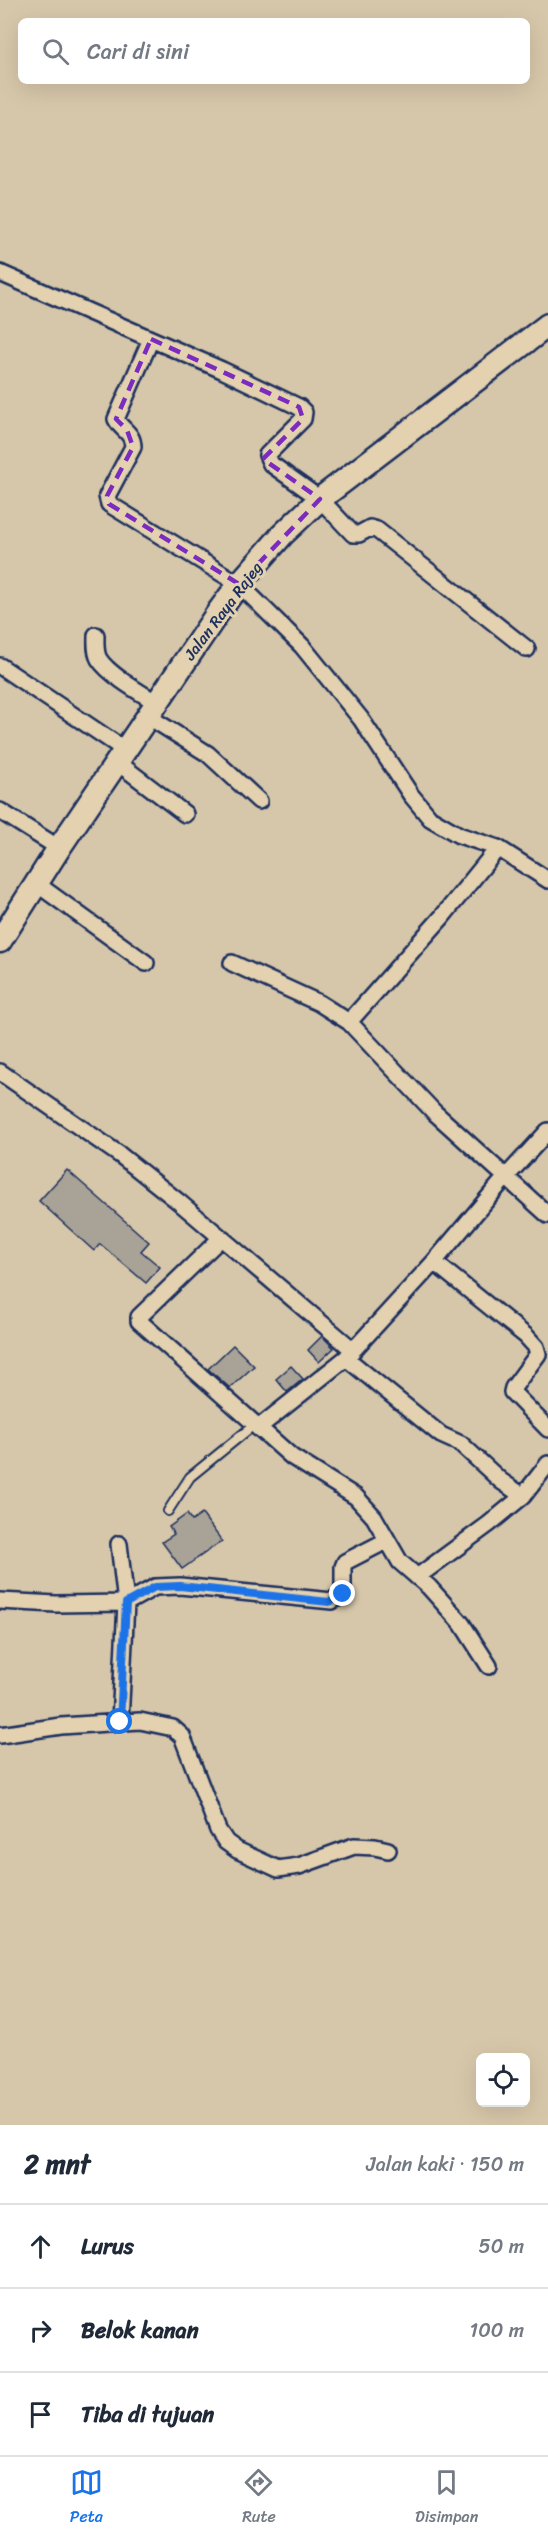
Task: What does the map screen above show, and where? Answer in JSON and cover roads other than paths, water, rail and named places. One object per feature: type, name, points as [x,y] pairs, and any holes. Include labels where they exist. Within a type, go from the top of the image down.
[{"type":"main road","name":"Jalan Raya Rajeg","points":[[0,941],[58,848],[239,584],[282,535],[321,499],[548,325]]},
{"type":"street","points":[[0,273],[222,369],[299,407],[304,412],[303,419],[267,455],[271,464],[321,499],[353,534],[359,534],[370,528],[377,530],[527,649]]},
{"type":"street","points":[[151,339],[116,419],[131,437],[133,447],[106,501],[239,584],[302,646],[354,710],[411,795],[430,818],[459,835],[498,848],[548,880]]},
{"type":"street","points":[[96,635],[95,647],[99,659],[107,668],[259,801]]},
{"type":"street","points":[[0,666],[121,756],[185,814]]},
{"type":"street","points":[[0,811],[58,848]]},
{"type":"street","points":[[349,1022],[448,910],[498,848]]},
{"type":"street","points":[[37,884],[146,963]]},
{"type":"street","points":[[232,963],[319,1003],[349,1022],[434,1112],[548,1215]]},
{"type":"street","points":[[0,1072],[120,1155],[221,1238],[441,1435],[461,1444],[501,1481],[523,1496]]},
{"type":"street","points":[[256,1427],[349,1353],[434,1262],[548,1131]]},
{"type":"street","points":[[221,1238],[138,1319],[162,1344],[292,1457],[356,1497],[374,1517],[386,1541],[404,1567],[429,1587],[462,1624],[489,1666]]},
{"type":"street","points":[[434,1262],[537,1347],[538,1354],[512,1392],[548,1429]]},
{"type":"street","points":[[417,1577],[523,1496],[548,1464]]},
{"type":"street","points":[[0,1601],[73,1605],[126,1603],[155,1587],[180,1586],[332,1601],[343,1594],[345,1562],[386,1541]]},
{"type":"street","points":[[119,1544],[126,1603],[120,1722]]},
{"type":"street","points":[[0,1735],[61,1726],[120,1722],[140,1721],[166,1725],[182,1736],[218,1830],[226,1842],[237,1851],[271,1868],[278,1869],[299,1866],[354,1846],[375,1846],[388,1850]]},
{"type":"lane","points":[[168,1511],[189,1477],[256,1427]]}]
